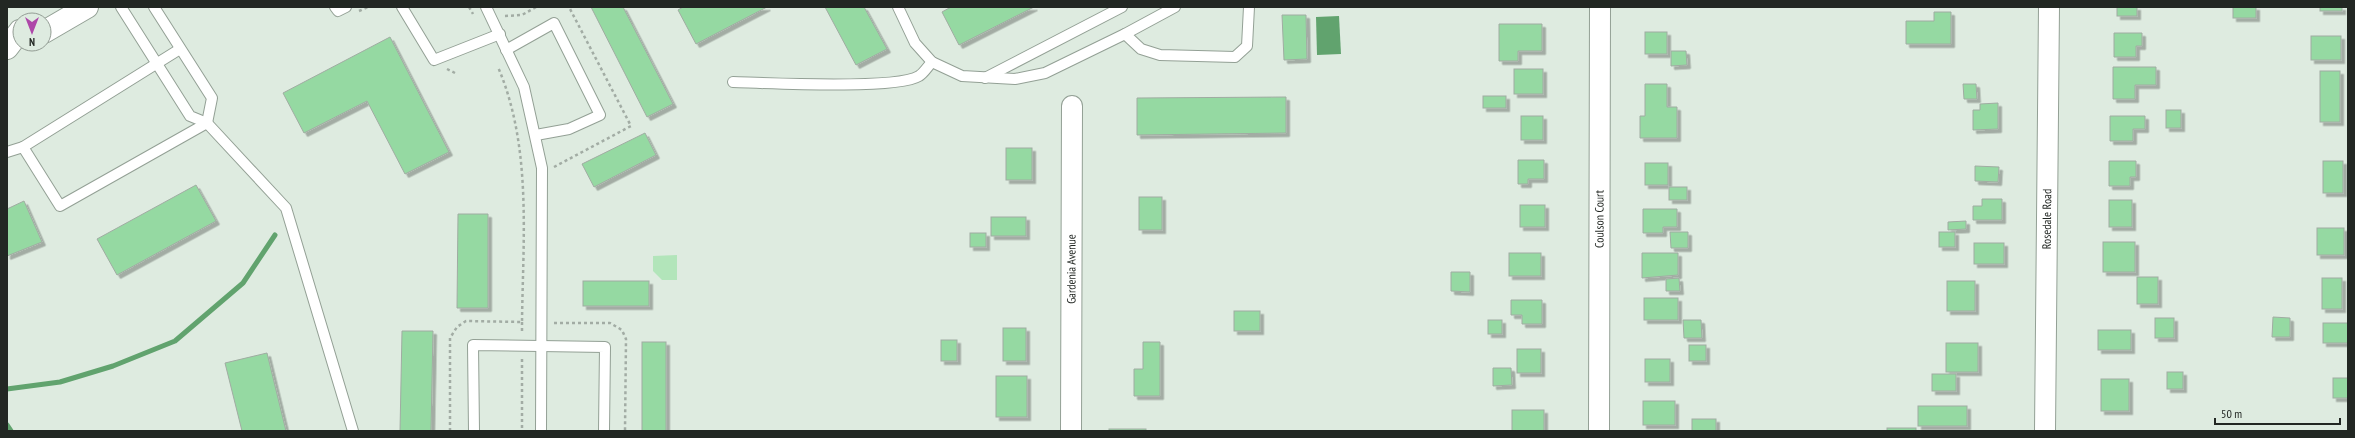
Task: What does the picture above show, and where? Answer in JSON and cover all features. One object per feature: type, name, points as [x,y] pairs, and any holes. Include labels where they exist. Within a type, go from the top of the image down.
[{"type":"street","points":[[52,27],[87,7]]},
{"type":"street","name":"Coulson Court","points":[[1598,431],[1600,7]]},
{"type":"street","name":"Rosedale Road","points":[[2045,431],[2049,7]]},
{"type":"street","name":"Gardenia Avenue","points":[[1071,431],[1072,106]]},
{"type":"lane","points":[[121,7],[156,66],[190,116],[207,123],[286,208],[353,431]]},
{"type":"lane","points":[[23,146],[60,206],[207,123],[212,98],[154,7]]},
{"type":"lane","points":[[335,7],[338,11],[346,7]]},
{"type":"lane","points":[[402,7],[434,60],[500,34]]},
{"type":"lane","points":[[486,7],[524,87],[536,135],[542,168],[540,431]]},
{"type":"lane","points":[[898,7],[915,43],[932,62],[962,76],[984,79],[1015,80],[1045,73],[1125,34],[1175,7]]},
{"type":"lane","points":[[984,79],[1122,7]]},
{"type":"lane","points":[[1125,34],[1141,49],[1160,55],[1235,57],[1247,46],[1248,7]]},
{"type":"lane","points":[[506,50],[554,23],[600,115],[568,129],[536,135]]},
{"type":"lane","points":[[7,152],[23,146],[156,66],[180,49]]},
{"type":"lane","points":[[733,82],[877,84],[902,82],[920,76],[932,62]]},
{"type":"lane","points":[[474,431],[473,345],[605,347],[604,431]]},
{"type":"path","points":[[469,7],[486,40]]},
{"type":"path","points":[[491,17],[522,15],[536,7]]},
{"type":"path","points":[[497,66],[512,110],[520,148],[524,212],[522,431]]},
{"type":"path","points":[[450,431],[450,338],[457,327],[466,322],[522,322]]},
{"type":"shaded area","points":[[1339,16],[1341,54],[1317,55],[1316,17]]},
{"type":"shaded area","points":[[677,255],[677,280],[662,280],[653,271],[653,256]]},
{"type":"building","points":[[591,7],[623,7],[673,104],[647,117]]},
{"type":"building","points":[[683,7],[767,7],[696,44],[678,10]]},
{"type":"building","points":[[825,7],[864,7],[887,49],[856,65]]},
{"type":"building","points":[[951,7],[1034,7],[959,45],[942,12]]},
{"type":"building","points":[[2117,7],[2137,7],[2137,16],[2117,16]]},
{"type":"building","points":[[2233,7],[2256,7],[2256,18],[2233,18]]},
{"type":"building","points":[[2320,7],[2342,7],[2342,11],[2320,11]]},
{"type":"building","points":[[1934,12],[1951,12],[1951,44],[1906,44],[1906,21],[1934,21]]},
{"type":"building","points":[[1282,15],[1306,15],[1307,59],[1284,60]]},
{"type":"building","points":[[1499,24],[1542,24],[1542,51],[1518,51],[1518,61],[1499,61]]},
{"type":"building","points":[[1645,32],[1667,32],[1667,54],[1645,54]]},
{"type":"building","points":[[2114,33],[2142,33],[2142,46],[2136,46],[2136,57],[2114,57]]},
{"type":"building","points":[[2311,36],[2341,36],[2341,60],[2311,60]]},
{"type":"building","points":[[390,37],[449,152],[405,174],[367,101],[304,133],[283,93]]},
{"type":"building","points":[[1671,51],[1686,51],[1687,65],[1671,66]]},
{"type":"building","points":[[2113,67],[2156,67],[2156,85],[2135,85],[2135,99],[2113,99]]},
{"type":"building","points":[[1514,69],[1543,69],[1543,94],[1514,94]]},
{"type":"building","points":[[2320,71],[2340,71],[2340,122],[2320,122]]},
{"type":"building","points":[[1645,84],[1667,84],[1667,107],[1677,107],[1677,138],[1640,138],[1640,116],[1645,116]]},
{"type":"building","points":[[1963,84],[1976,84],[1977,99],[1964,99]]},
{"type":"building","points":[[1483,96],[1506,96],[1506,108],[1483,108]]},
{"type":"building","points":[[1286,97],[1286,133],[1137,135],[1137,98]]},
{"type":"building","points":[[1998,103],[1998,129],[1973,130],[1973,110],[1980,110],[1980,104]]},
{"type":"building","points":[[2166,110],[2181,110],[2181,128],[2166,128]]},
{"type":"building","points":[[1521,116],[1543,116],[1543,140],[1521,140]]},
{"type":"building","points":[[2110,116],[2145,116],[2145,129],[2133,129],[2133,141],[2110,141]]},
{"type":"building","points":[[645,133],[656,155],[594,187],[582,164]]},
{"type":"building","points":[[1006,148],[1032,148],[1032,180],[1006,180]]},
{"type":"building","points":[[1518,160],[1544,160],[1544,179],[1528,179],[1528,184],[1518,184]]},
{"type":"building","points":[[2109,161],[2136,161],[2136,177],[2130,177],[2130,186],[2109,186]]},
{"type":"building","points":[[2323,161],[2343,161],[2343,193],[2323,193]]},
{"type":"building","points":[[1645,163],[1668,163],[1668,185],[1645,185]]},
{"type":"building","points":[[1975,166],[1999,167],[1998,182],[1975,181]]},
{"type":"building","points":[[196,185],[216,221],[117,275],[97,239]]},
{"type":"building","points":[[1669,187],[1687,187],[1687,200],[1669,200]]},
{"type":"building","points":[[1139,197],[1162,197],[1162,230],[1139,230]]},
{"type":"building","points":[[1982,199],[2002,199],[2002,220],[1973,220],[1973,206],[1982,206]]},
{"type":"building","points":[[2109,200],[2132,200],[2132,227],[2109,227]]},
{"type":"building","points":[[24,201],[42,242],[7,256],[7,209]]},
{"type":"building","points":[[1520,205],[1545,205],[1545,227],[1520,227]]},
{"type":"building","points":[[1643,209],[1677,209],[1677,227],[1663,227],[1663,233],[1643,233]]},
{"type":"building","points":[[458,214],[488,214],[488,308],[457,308]]},
{"type":"building","points":[[991,217],[1026,217],[1026,236],[991,236]]},
{"type":"building","points":[[1966,221],[1966,229],[1948,230],[1948,222]]},
{"type":"building","points":[[2317,228],[2344,228],[2344,255],[2317,255]]},
{"type":"building","points":[[1670,232],[1688,232],[1688,248],[1671,248]]},
{"type":"building","points":[[1939,232],[1955,232],[1955,247],[1939,247]]},
{"type":"building","points":[[970,233],[986,233],[986,247],[970,247]]},
{"type":"building","points":[[2103,242],[2135,242],[2135,272],[2103,272]]},
{"type":"building","points":[[1974,243],[2004,243],[2004,264],[1974,264]]},
{"type":"building","points":[[1509,253],[1541,253],[1541,276],[1509,276]]},
{"type":"building","points":[[1642,253],[1678,253],[1678,275],[1642,278]]},
{"type":"building","points":[[1451,272],[1470,272],[1470,292],[1451,291]]},
{"type":"building","points":[[2137,277],[2158,277],[2158,304],[2137,304]]},
{"type":"building","points":[[1679,278],[1680,291],[1666,291],[1666,279]]},
{"type":"building","points":[[2322,278],[2342,278],[2342,309],[2322,309]]},
{"type":"building","points":[[583,281],[649,281],[649,306],[583,306]]},
{"type":"building","points":[[1947,281],[1975,281],[1975,311],[1947,311]]},
{"type":"building","points":[[1644,298],[1678,298],[1678,320],[1644,320]]},
{"type":"building","points":[[1511,300],[1542,300],[1542,324],[1522,324],[1522,315],[1511,315]]},
{"type":"building","points":[[1234,311],[1260,311],[1260,331],[1234,331]]},
{"type":"building","points":[[2273,317],[2290,318],[2290,337],[2272,337]]},
{"type":"building","points":[[2155,318],[2174,318],[2174,338],[2155,338]]},
{"type":"building","points":[[1488,320],[1502,320],[1502,334],[1488,334]]},
{"type":"building","points":[[1683,320],[1701,320],[1702,338],[1684,338]]},
{"type":"building","points":[[2323,323],[2348,323],[2348,343],[2323,343]]},
{"type":"building","points":[[1003,328],[1026,328],[1026,361],[1003,361]]},
{"type":"building","points":[[2098,330],[2131,330],[2131,350],[2098,350]]},
{"type":"building","points":[[402,331],[433,331],[431,431],[400,431]]},
{"type":"building","points":[[941,340],[957,340],[957,361],[941,361]]},
{"type":"building","points":[[642,342],[666,342],[666,431],[642,431]]},
{"type":"building","points":[[1143,342],[1160,342],[1160,396],[1134,396],[1134,369],[1143,369]]},
{"type":"building","points":[[1946,343],[1978,343],[1978,372],[1946,372]]},
{"type":"building","points":[[1689,345],[1706,345],[1706,361],[1689,361]]},
{"type":"building","points":[[1517,349],[1541,349],[1541,373],[1517,373]]},
{"type":"building","points":[[267,353],[286,431],[242,431],[225,363]]},
{"type":"building","points":[[1645,359],[1670,359],[1670,382],[1645,382]]},
{"type":"building","points":[[1493,368],[1511,368],[1512,385],[1493,386]]},
{"type":"building","points":[[2167,372],[2183,372],[2183,389],[2167,389]]},
{"type":"building","points":[[1932,374],[1956,374],[1956,391],[1932,391]]},
{"type":"building","points":[[996,376],[1027,376],[1027,417],[996,417]]},
{"type":"building","points":[[2333,378],[2348,378],[2348,398],[2333,398]]},
{"type":"building","points":[[2101,379],[2129,379],[2129,411],[2101,411]]},
{"type":"building","points":[[1643,401],[1675,401],[1675,425],[1643,425]]},
{"type":"building","points":[[1918,406],[1967,406],[1967,426],[1918,426]]},
{"type":"building","points":[[1512,410],[1544,410],[1544,431],[1512,431]]},
{"type":"building","points":[[1692,419],[1716,419],[1716,431],[1692,431]]},
{"type":"building","points":[[1887,428],[1916,428],[1916,431],[1887,431]]},
{"type":"building","points":[[1109,429],[1146,429],[1146,431],[1109,431]]},
{"type":"waterway","points":[[7,389],[60,382],[113,366],[175,341],[243,283],[275,235]]},
{"type":"waterway","points":[[7,425],[11,431]]}]
